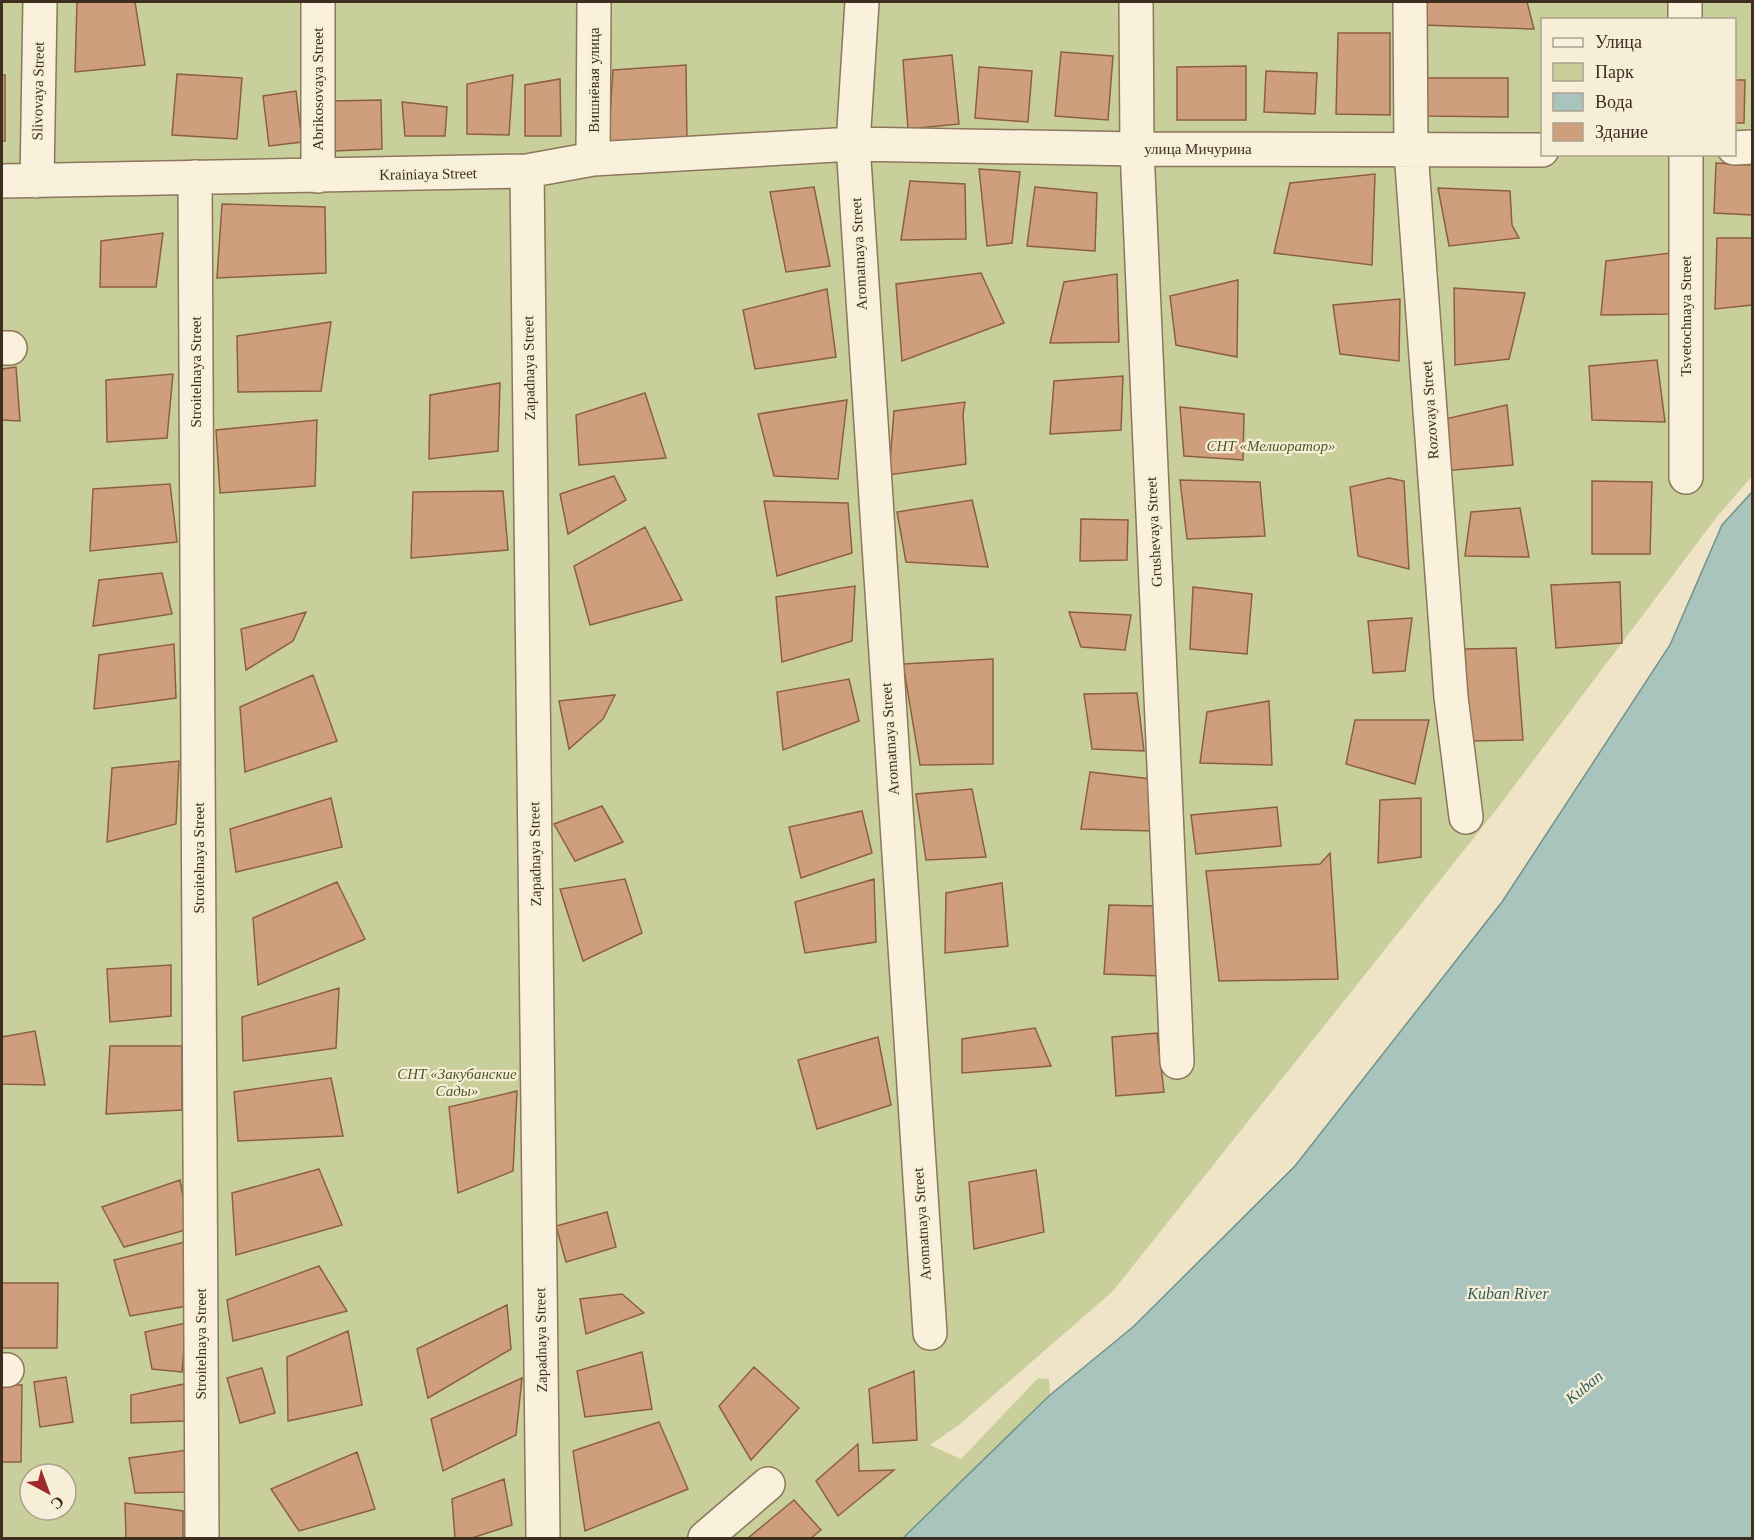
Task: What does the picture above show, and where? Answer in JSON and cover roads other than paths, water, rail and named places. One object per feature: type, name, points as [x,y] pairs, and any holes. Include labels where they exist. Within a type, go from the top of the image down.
[{"type":"street","name":"Slivovaya Street","points":[[37,181],[40,2]]},
{"type":"street","name":"Abrikosovaya Street","points":[[318,2],[318,176]]},
{"type":"street","name":"Вишнёвая улица","points":[[593,159],[594,2]]},
{"type":"street","name":"Aromatnaya Street","points":[[862,2],[853,144],[930,1333]]},
{"type":"street","name":"Grushevaya Street","points":[[1136,2],[1137,149],[1177,1062]]},
{"type":"street","name":"Rozovaya Street","points":[[1410,2],[1411,151],[1451,697],[1466,818]]},
{"type":"street","points":[[1685,2],[1685,18]]},
{"type":"street","name":"Krainiaya Street","points":[[2,181],[527,171],[593,159],[853,144]]},
{"type":"street","name":"улица Мичурина","points":[[853,144],[1137,149],[1541,150]]},
{"type":"street","points":[[1736,148],[1752,147]]},
{"type":"street","name":"Tsvetochnaya Street","points":[[1686,156],[1686,477]]},
{"type":"street","name":"Zapadnaya Street","points":[[527,171],[543,1538]]},
{"type":"street","name":"Stroitelnaya Street","points":[[195,177],[202,1539]]},
{"type":"street","points":[[705,1539],[768,1484]]},
{"type":"water","name":"Kuban River","points":[[1752,492],[1752,1538],[903,1538],[1050,1395],[1133,1327],[1295,1166],[1502,902],[1670,645],[1722,525]]},
{"type":"park label","name":"СНТ «Мелиоратор»","points":[[1271,446]]},
{"type":"park label","name":"СНТ «Закубанские Сады»","points":[[457,1082]]},
{"type":"water label","name":"Kuban","points":[[1584,1387]]}]
